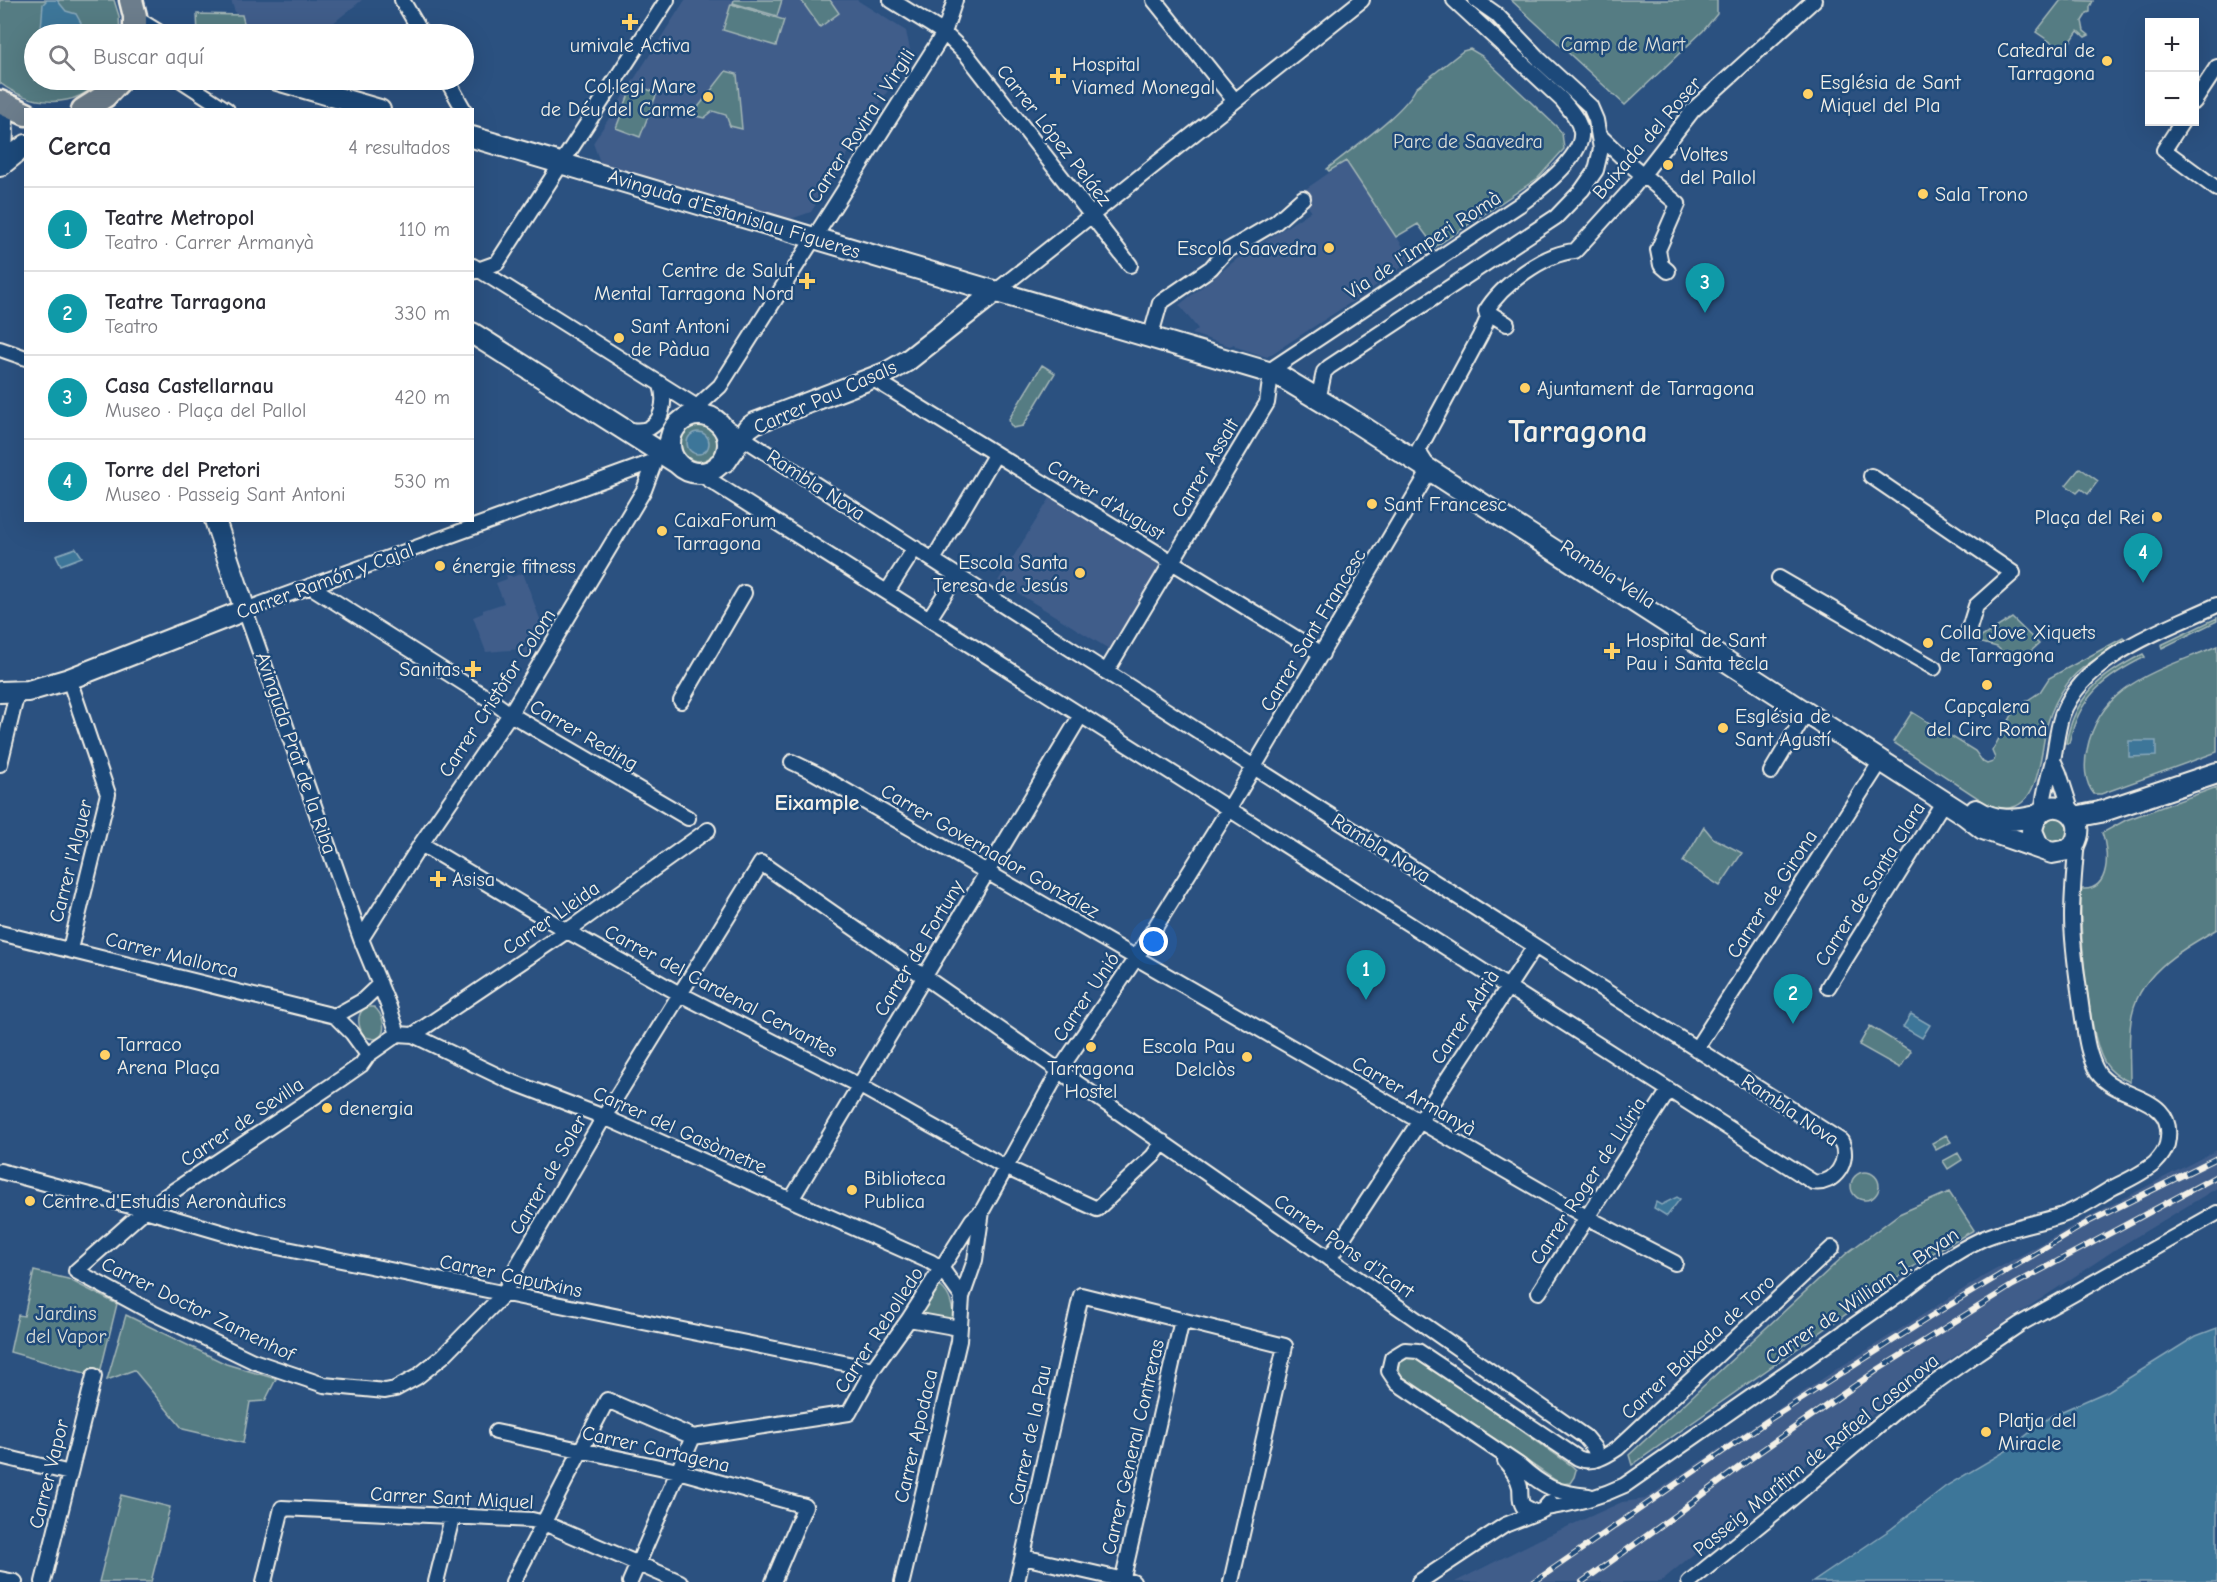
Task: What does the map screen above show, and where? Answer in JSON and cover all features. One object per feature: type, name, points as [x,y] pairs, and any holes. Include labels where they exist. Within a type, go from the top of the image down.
[{"type":"main road","points":[[311,90],[373,108]]},
{"type":"main road","points":[[0,102],[24,113]]},
{"type":"main road","points":[[0,102],[4,147],[0,165]]},
{"type":"main road","name":"Avinguda d'Estanislau Figueres","points":[[475,134],[562,163],[995,292],[1273,370]]},
{"type":"main road","points":[[0,165],[24,147]]},
{"type":"main road","name":"Avinguda d'Estanislau Figueres","points":[[995,292],[1028,295],[1152,331],[1273,370],[1297,386]]},
{"type":"main road","name":"Carrer Pau Casals","points":[[719,464],[726,461],[748,428],[755,423],[872,378],[907,361],[995,292]]},
{"type":"main road","points":[[474,334],[624,430],[657,457],[677,463]]},
{"type":"main road","points":[[1273,370],[1279,382],[1408,462],[1430,470]]},
{"type":"main road","name":"Rambla Vella","points":[[1273,370],[1320,391],[1418,452],[1982,814],[2003,821],[2040,813]]},
{"type":"main road","name":"Rambla Vella","points":[[1297,386],[1944,801],[1983,829],[2044,850]]},
{"type":"main road","points":[[703,415],[723,428],[727,446],[719,464],[713,469],[697,472],[683,468],[677,463],[670,445],[671,435],[678,423],[703,415]]},
{"type":"main road","name":"Avinguda Prat de la Riba","points":[[216,522],[245,610]]},
{"type":"main road","name":"Carrer Ramón y Cajal","points":[[9,693],[41,688],[69,679],[245,610]]},
{"type":"main road","points":[[2074,815],[2079,830],[2078,838],[2068,850],[2060,853],[2044,850],[2038,845],[2032,831],[2040,813],[2058,807],[2074,815],[2100,812],[2217,773]]},
{"type":"street","points":[[402,0],[416,24]]},
{"type":"street","points":[[475,269],[497,263],[667,0]]},
{"type":"street","name":"Carrer López Peláez","points":[[891,0],[944,33],[968,55],[1130,265]]},
{"type":"street","name":"Carrer Rovira i Virgili","points":[[703,415],[944,33],[955,0]]},
{"type":"street","points":[[1154,0],[1235,101]]},
{"type":"street","points":[[995,292],[1362,0]]},
{"type":"street","name":"Via de l'Imperi Romà","points":[[1273,370],[1519,206],[1546,185],[1564,167],[1581,135],[1578,122],[1562,100],[1454,0]]},
{"type":"street","points":[[1320,391],[1324,372],[1556,217],[1582,190],[1596,170],[1601,149],[1596,120],[1590,106],[1540,60],[1496,14],[1476,0]]},
{"type":"street","name":"Baixada del Roser","points":[[1486,311],[1494,297],[1531,268],[1567,251],[1575,251],[1634,186],[1694,110],[1814,0]]},
{"type":"street","points":[[2199,94],[2217,67]]},
{"type":"street","points":[[196,90],[224,108]]},
{"type":"street","points":[[453,90],[463,108]]},
{"type":"street","points":[[2179,126],[2164,150],[2217,189]]},
{"type":"street","points":[[1599,135],[1628,162],[1648,169],[1678,204],[1658,250],[1661,265],[1668,271]]},
{"type":"street","points":[[1152,331],[1160,303],[1211,268],[1225,252],[1276,222],[1303,198]]},
{"type":"street","name":"Rambla Nova","points":[[475,269],[661,385],[703,415],[742,437],[1841,1141],[1845,1150],[1842,1167],[1830,1179],[1813,1182],[697,472]]},
{"type":"street","points":[[1486,311],[1507,324]]},
{"type":"street","points":[[1430,470],[1418,452],[1480,336],[1488,318],[1486,311]]},
{"type":"street","points":[[0,349],[24,357]]},
{"type":"street","name":"Carrer Assalt","points":[[1106,672],[1267,404],[1273,370]]},
{"type":"street","name":"Carrer d'August","points":[[872,378],[1322,654]]},
{"type":"street","points":[[624,430],[642,430],[655,423],[664,404],[661,385]]},
{"type":"street","points":[[657,457],[671,435]]},
{"type":"street","points":[[933,560],[995,454]]},
{"type":"street","name":"Carrer Ramón y Cajal","points":[[245,610],[657,457]]},
{"type":"street","name":"Carrer Cristòfor Colom","points":[[361,939],[421,844],[510,714],[644,490],[657,457]]},
{"type":"street","name":"Carrer Sant Francesc","points":[[1229,809],[1430,470]]},
{"type":"street","points":[[1870,476],[2013,573],[1976,606],[1968,632]]},
{"type":"street","points":[[887,592],[915,548]]},
{"type":"street","points":[[929,619],[957,575]]},
{"type":"street","points":[[1779,578],[1934,668]]},
{"type":"street","name":"Carrer Reding","points":[[310,586],[510,714],[688,818]]},
{"type":"street","points":[[681,701],[744,592]]},
{"type":"street","points":[[2040,813],[2063,714],[2083,681],[2126,649],[2217,605]]},
{"type":"street","name":"Avinguda Prat de la Riba","points":[[245,610],[361,939],[398,1034]]},
{"type":"street","name":"Carrer l'Alguer","points":[[69,679],[108,794],[70,949]]},
{"type":"street","points":[[0,764],[9,693]]},
{"type":"street","points":[[1771,771],[1806,713]]},
{"type":"street","name":"Carrer de Fortuny","points":[[791,1200],[1081,715]]},
{"type":"street","points":[[2053,760],[2074,815]]},
{"type":"street","name":"Carrer de Girona","points":[[1696,1049],[1881,761]]},
{"type":"street","name":"Carrer Governador González","points":[[792,762],[1136,958]]},
{"type":"street","name":"Carrer de Santa Clara","points":[[1828,987],[1944,801]]},
{"type":"street","name":"Carrer Unió","points":[[962,1297],[975,1260],[982,1211],[1005,1167],[1059,1071],[1136,958],[1229,809]]},
{"type":"street","name":"Carrer Lleida","points":[[413,1035],[567,931],[708,830]]},
{"type":"street","name":"Carrer de William J. Bryan","points":[[1505,1525],[1541,1510],[1598,1496],[1625,1485],[1906,1289],[1936,1265],[1996,1233],[2073,1210],[2159,1160],[2166,1149],[2168,1138],[2168,1130],[2162,1115],[2152,1103],[2111,1084],[2097,1071],[2091,1057],[2084,1025],[2072,917],[2078,838]]},
{"type":"street","name":"Carrer del Cardenal Cervantes","points":[[421,844],[567,931],[680,994],[860,1086],[1005,1167],[1097,1209],[1152,1156],[1163,1142]]},
{"type":"street","name":"Carrer de Soler","points":[[504,1294],[523,1256],[604,1118],[760,863],[925,977]]},
{"type":"street","name":"Carrer Mallorca","points":[[0,933],[335,1016]]},
{"type":"street","name":"Carrer Adrià","points":[[1329,1259],[1534,946]]},
{"type":"street","name":"Carrer Armanyà","points":[[1136,958],[1588,1218],[1675,1263]]},
{"type":"street","points":[[925,977],[1059,1071]]},
{"type":"street","points":[[364,1060],[352,1033],[335,1016],[362,1001],[380,984]]},
{"type":"street","points":[[398,1034],[413,1035]]},
{"type":"street","name":"Carrer de Sevilla","points":[[145,1210],[364,1060],[398,1034]]},
{"type":"street","name":"Carrer del Gasòmetre","points":[[413,1035],[507,1080],[604,1118],[937,1266]]},
{"type":"street","name":"Carrer Pons d'Icart","points":[[1059,1071],[1585,1437],[1592,1445],[1598,1459]]},
{"type":"street","name":"Carrer Roger de Llúria","points":[[1539,1292],[1669,1090]]},
{"type":"street","name":"Carrer Caputxins","points":[[0,1171],[258,1243],[873,1369]]},
{"type":"street","name":"Carrer Doctor Zamenhof","points":[[145,1210],[76,1271],[153,1313],[253,1361],[324,1385],[385,1391],[395,1389],[417,1377],[443,1356],[504,1294]]},
{"type":"street","name":"Carrer Unió","points":[[937,1266],[972,1220],[982,1211]]},
{"type":"street","name":"Passeig Marítim de Rafael Casanova","points":[[1689,1582],[1898,1409],[1977,1353],[2020,1324],[2217,1213]]},
{"type":"street","name":"Carrer Baixada de Toro","points":[[1498,1453],[1397,1383],[1390,1375],[1389,1366],[1392,1358],[1405,1350],[1418,1351],[1583,1460],[1598,1459],[1618,1448],[1832,1248]]},
{"type":"street","points":[[937,1266],[962,1297]]},
{"type":"street","name":"Carrer Rebolledo","points":[[693,1437],[849,1413],[873,1369],[909,1319],[937,1266]]},
{"type":"street","name":"Carrer de la Pau","points":[[1017,1582],[1081,1295],[1182,1320]]},
{"type":"street","name":"Carrer Apodaca","points":[[902,1582],[959,1341],[962,1297]]},
{"type":"street","points":[[909,1319],[959,1328]]},
{"type":"street","points":[[1182,1320],[1285,1346],[1231,1582]]},
{"type":"street","name":"Carrer General Contreras","points":[[1126,1581],[1182,1320]]},
{"type":"street","name":"Carrer Vapor","points":[[43,1582],[94,1376]]},
{"type":"street","points":[[513,1582],[608,1400],[693,1437],[630,1582]]},
{"type":"street","name":"Carrer Cartagena","points":[[496,1432],[678,1472],[806,1506],[773,1582]]},
{"type":"street","points":[[1498,1453],[1519,1465],[1541,1484],[1551,1500],[1541,1510],[1526,1510],[1515,1473],[1498,1453]]},
{"type":"street","points":[[0,1456],[69,1473]]},
{"type":"street","points":[[1419,1582],[1505,1525],[1527,1484],[1541,1484]]},
{"type":"street","name":"Carrer de William J. Bryan","points":[[1541,1484],[1567,1494],[1598,1496]]},
{"type":"street","name":"Carrer Sant Miquel","points":[[264,1582],[282,1508],[452,1518],[532,1520],[544,1523],[680,1582]]},
{"type":"street","points":[[436,1582],[452,1518]]},
{"type":"street","points":[[1023,1557],[1126,1581]]},
{"type":"street","points":[[0,1579],[15,1582]]},
{"type":"shaded area","points":[[47,0],[57,0],[66,11],[76,14],[81,24],[41,24],[43,4]]},
{"type":"shaded area","points":[[231,0],[362,0],[332,24],[244,24],[242,15],[236,15]]},
{"type":"shaded area","name":"Col·legi Mare de Déu del Carme","points":[[685,0],[857,0],[906,31],[911,54],[811,212],[788,220],[601,165],[593,143]]},
{"type":"shaded area","name":"Escola Saavedra","points":[[1346,161],[1412,260],[1267,357],[1236,347],[1234,344],[1230,346],[1192,334],[1198,329],[1179,305],[1237,259],[1311,211],[1300,193]]},
{"type":"shaded area","points":[[694,432],[702,432],[709,439],[709,447],[702,454],[694,454],[687,447],[687,439]]},
{"type":"shaded area","name":"Escola Santa Teresa de Jesús","points":[[1050,498],[1161,565],[1109,649],[998,581]]},
{"type":"shaded area","points":[[76,548],[82,557],[61,565],[56,555]]},
{"type":"shaded area","points":[[510,573],[512,577],[523,573],[544,630],[526,659],[523,649],[486,652],[473,617],[483,613],[483,610],[504,603],[496,583],[507,579],[506,575]]},
{"type":"shaded area","points":[[2129,741],[2156,741],[2156,756],[2129,757]]},
{"type":"shaded area","points":[[1911,1014],[1930,1025],[1922,1038],[1903,1027]]},
{"type":"shaded area","points":[[2217,1150],[2217,1188],[2116,1249],[1916,1382],[1761,1498],[1660,1582],[1455,1582],[1538,1540],[1622,1502],[1645,1499],[1837,1369],[1984,1276],[2103,1209]]},
{"type":"shaded area","points":[[1677,1197],[1680,1199],[1667,1216],[1654,1208],[1656,1202],[1661,1205]]},
{"type":"shaded area","points":[[2217,1328],[2217,1582],[1813,1582],[1891,1529],[1946,1486],[2006,1451],[2051,1416],[2108,1391],[2196,1336]]},
{"type":"green space","points":[[0,0],[114,0],[119,24],[24,24],[24,90],[89,90],[77,97],[65,100],[38,100],[24,96],[0,83]]},
{"type":"green space","points":[[734,0],[782,0],[777,16],[733,3]]},
{"type":"green space","points":[[801,0],[830,0],[839,13],[820,27]]},
{"type":"green space","name":"Camp de Mart","points":[[1511,0],[1717,0],[1717,14],[1703,31],[1625,105]]},
{"type":"green space","points":[[2061,0],[2093,1],[2090,12],[2082,21],[2084,31],[2089,35],[2085,37],[2078,31],[2064,51],[2036,32]]},
{"type":"green space","points":[[731,4],[784,20],[776,46],[723,30]]},
{"type":"green space","points":[[197,14],[242,15],[244,24],[198,24]]},
{"type":"green space","name":"Parc de Saavedra","points":[[1470,49],[1482,56],[1556,126],[1562,133],[1564,149],[1538,178],[1435,247],[1418,224],[1396,237],[1346,161],[1329,171],[1327,169],[1400,109],[1416,88],[1463,51]]},
{"type":"green space","points":[[726,71],[737,74],[742,129],[730,126],[726,115],[713,111],[704,118],[692,115]]},
{"type":"green space","points":[[633,84],[657,93],[640,137],[616,128]]},
{"type":"green space","points":[[1042,365],[1055,373],[1023,426],[1013,428],[1009,419]]},
{"type":"green space","points":[[699,425],[712,430],[717,443],[712,456],[699,461],[686,456],[681,443],[686,430]]},
{"type":"green space","points":[[2080,468],[2098,481],[2088,494],[2081,489],[2077,493],[2066,485]]},
{"type":"green space","points":[[2012,618],[2039,644],[2023,658],[2013,654],[2009,658],[1997,647],[1975,641]]},
{"type":"green space","points":[[2217,618],[2217,621],[2162,648],[2161,645]]},
{"type":"green space","points":[[2123,638],[2127,642],[2094,660],[2067,684],[2047,725],[2034,785],[2027,797],[2018,805],[2004,808],[1987,804],[1893,742],[1912,712],[1975,751],[1983,762],[1987,764],[1993,762],[1995,758],[1992,751],[2016,708],[2040,692],[2049,678]]},
{"type":"green space","points":[[2217,646],[2217,752],[2101,794],[2094,794],[2087,778],[2086,755],[2094,727],[2105,708],[2136,682]]},
{"type":"green space","points":[[2143,654],[2145,657],[2117,672],[2095,690],[2079,713],[2069,743],[2066,743],[2076,712],[2092,688],[2115,670]]},
{"type":"green space","points":[[2217,787],[2217,929],[2175,955],[2151,977],[2141,990],[2131,1021],[2130,1082],[2107,1067],[2099,1050],[2094,1030],[2083,951],[2082,889],[2098,884],[2103,877],[2106,868],[2106,850],[2102,833],[2126,820]]},
{"type":"green space","points":[[2051,815],[2063,816],[2071,828],[2065,841],[2056,845],[2045,841],[2040,827]]},
{"type":"green space","points":[[1704,827],[1713,838],[1742,853],[1720,886],[1683,862]]},
{"type":"green space","points":[[366,1007],[374,1007],[382,1018],[383,1031],[377,1038],[364,1036],[360,1028],[359,1017]]},
{"type":"green space","points":[[1870,1026],[1911,1051],[1900,1068],[1859,1045]]},
{"type":"green space","points":[[1946,1135],[1951,1142],[1936,1150],[1932,1143]]},
{"type":"green space","points":[[1958,1153],[1962,1160],[1948,1169],[1943,1161]]},
{"type":"green space","points":[[1865,1172],[1875,1176],[1879,1186],[1875,1196],[1865,1200],[1855,1196],[1851,1186],[1855,1176]]},
{"type":"green space","points":[[1949,1192],[1974,1230],[1933,1253],[1632,1465],[1629,1455],[1847,1253],[1899,1214]]},
{"type":"green space","name":"Jardins del Vapor","points":[[34,1271],[68,1279],[117,1304],[99,1377],[10,1352],[18,1315],[24,1316]]},
{"type":"green space","points":[[941,1287],[951,1302],[953,1320],[920,1313],[934,1288]]},
{"type":"green space","points":[[126,1315],[226,1364],[276,1379],[265,1401],[250,1402],[243,1443],[183,1429],[134,1370],[107,1380]]},
{"type":"green space","points":[[1412,1354],[1572,1466],[1576,1470],[1570,1483],[1561,1484],[1402,1376],[1398,1370],[1400,1358]]},
{"type":"green space","points":[[121,1495],[170,1507],[151,1582],[99,1582]]},
{"type":"railway","points":[[1534,1582],[1767,1421],[1933,1315],[2090,1221],[2217,1158]]},
{"type":"railway","points":[[1582,1582],[1758,1453],[1879,1369],[2013,1285],[2217,1176]]},
{"type":"place","name":"umivale Activa","points":[[630,22]]},
{"type":"place","name":"Catedral de Tarragona","points":[[2107,61]]},
{"type":"place","name":"Hospital Viamed Monegal","points":[[1058,76]]},
{"type":"place","name":"Església de Sant Miquel del Pla","points":[[1808,94]]},
{"type":"place","name":"Col·legi Mare de Déu del Carme","points":[[708,97]]},
{"type":"place","name":"Voltes del Pallol","points":[[1668,165]]},
{"type":"place","name":"Sala Trono","points":[[1923,194]]},
{"type":"place","name":"Escola Saavedra","points":[[1329,248]]},
{"type":"place","name":"Centre de Salut Mental Tarragona Nord","points":[[807,281]]},
{"type":"place","name":"Casa Castellarnau","points":[[1705,313]]},
{"type":"place","name":"Sant Antoni de Pàdua","points":[[619,338]]},
{"type":"place","name":"Ajuntament de Tarragona","points":[[1525,388]]},
{"type":"place","name":"Sant Francesc","points":[[1372,504]]},
{"type":"place","name":"Plaça del Rei","points":[[2157,517]]},
{"type":"place","name":"CaixaForum Tarragona","points":[[662,531]]},
{"type":"place","name":"énergie fitness","points":[[440,566]]},
{"type":"place","name":"Escola Santa Teresa de Jesús","points":[[1080,573]]},
{"type":"place","name":"Torre del Pretori","points":[[2143,583]]},
{"type":"place","name":"Colla Jove Xiquets de Tarragona","points":[[1928,643]]},
{"type":"place","name":"Hospital de Sant Pau i Santa tecla","points":[[1612,651]]},
{"type":"place","name":"Sanitas","points":[[473,669]]},
{"type":"place","name":"Capçalera del Circ Romà","points":[[1987,685]]},
{"type":"place","name":"Església de Sant Agustí","points":[[1723,728]]},
{"type":"place","name":"Asisa","points":[[438,879]]},
{"type":"place","name":"Teatre Metropol","points":[[1366,1000]]},
{"type":"place","name":"Teatre Tarragona","points":[[1793,1024]]},
{"type":"place","name":"Tarragona Hostel","points":[[1091,1047]]},
{"type":"place","name":"Tarraco Arena Plaça","points":[[105,1055]]},
{"type":"place","name":"Escola Pau Delclòs","points":[[1247,1057]]},
{"type":"place","name":"denergia","points":[[327,1108]]},
{"type":"place","name":"Biblioteca Publica","points":[[852,1190]]},
{"type":"place","name":"Centre d'Estudis Aeronàutics","points":[[30,1201]]},
{"type":"place","name":"Platja del Miracle","points":[[1986,1432]]},
{"type":"district","name":"Tarragona","points":[[1578,431]]},
{"type":"district","name":"Eixample","points":[[817,803]]}]
